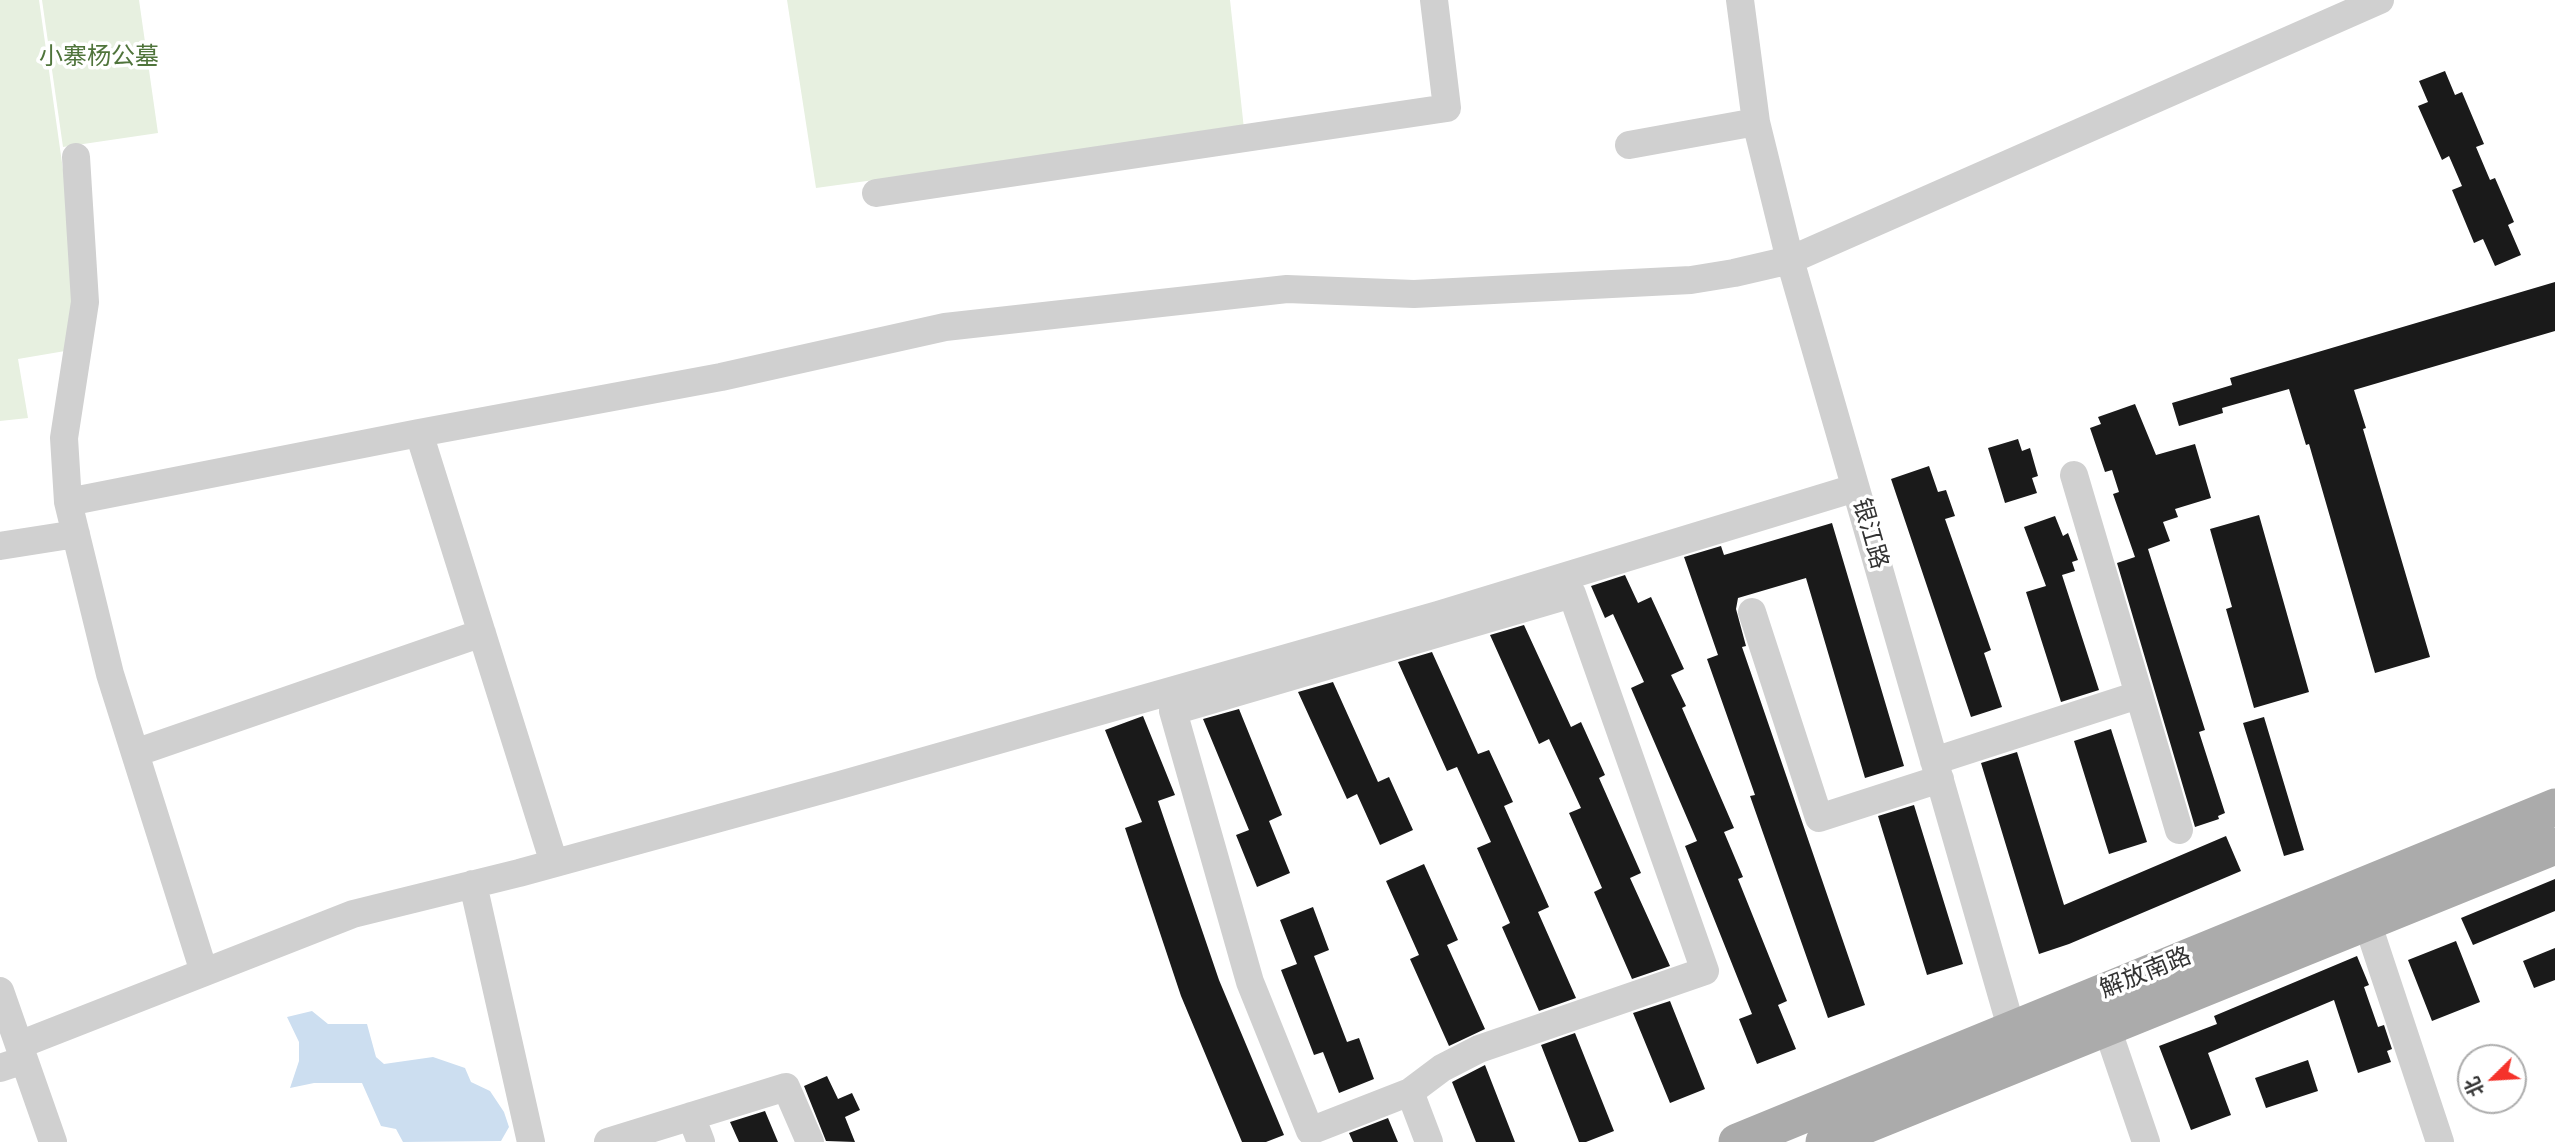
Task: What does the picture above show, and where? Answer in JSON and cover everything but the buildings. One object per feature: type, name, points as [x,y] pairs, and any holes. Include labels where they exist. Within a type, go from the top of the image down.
[{"type":"main road","name":"解放南路","points":[[1824,1142],[2016,1045],[2555,807]]},
{"type":"main road","name":"解放南路","points":[[1737,1142],[2016,1045],[2106,1028],[2555,846]]},
{"type":"street","points":[[876,193],[1447,108],[1434,0]]},
{"type":"street","name":"银江路","points":[[1740,0],[1756,122],[1790,260],[2016,1045]]},
{"type":"street","points":[[68,502],[721,377],[945,327],[1287,289],[1414,294],[1691,280],[1790,260],[2380,0]]},
{"type":"street","points":[[1629,145],[1756,122]]},
{"type":"street","points":[[76,157],[85,302],[64,438],[68,502],[110,674],[204,972]]},
{"type":"street","points":[[419,433],[554,863]]},
{"type":"street","points":[[2074,475],[2179,831]]},
{"type":"street","points":[[14,1058],[204,972],[353,914],[554,863],[1425,619],[1855,488]]},
{"type":"street","points":[[0,546],[76,534]]},
{"type":"street","points":[[1572,594],[1705,971],[1479,1048],[1442,1068],[1410,1092],[1310,1131],[1250,982],[1173,711],[1572,594]]},
{"type":"street","points":[[1752,612],[1819,818],[1937,770],[2138,695]]},
{"type":"street","points":[[135,753],[482,634]]},
{"type":"street","points":[[473,884],[531,1142]]},
{"type":"street","points":[[2367,922],[2440,1142]]},
{"type":"street","points":[[0,991],[14,1058],[53,1142]]},
{"type":"street","points":[[2106,1028],[2146,1142]]},
{"type":"street","points":[[615,1141],[786,1087],[810,1142]]},
{"type":"street","points":[[1410,1092],[1429,1142]]},
{"type":"street","points":[[691,1116],[701,1142]]},
{"type":"green space","points":[[0,0],[39,0],[65,184],[77,317],[71,350],[18,359],[28,418],[0,421]]},
{"type":"green space","name":"小寨杨公墓","points":[[42,0],[139,0],[158,133],[63,147]]},
{"type":"green space","points":[[787,0],[1230,0],[1244,129],[816,188]]},
{"type":"water","points":[[312,1011],[328,1024],[367,1024],[376,1057],[384,1064],[433,1057],[465,1068],[471,1082],[490,1091],[504,1112],[509,1127],[501,1141],[403,1142],[396,1129],[381,1126],[362,1083],[314,1083],[290,1088],[299,1061],[299,1042],[287,1017]]}]
